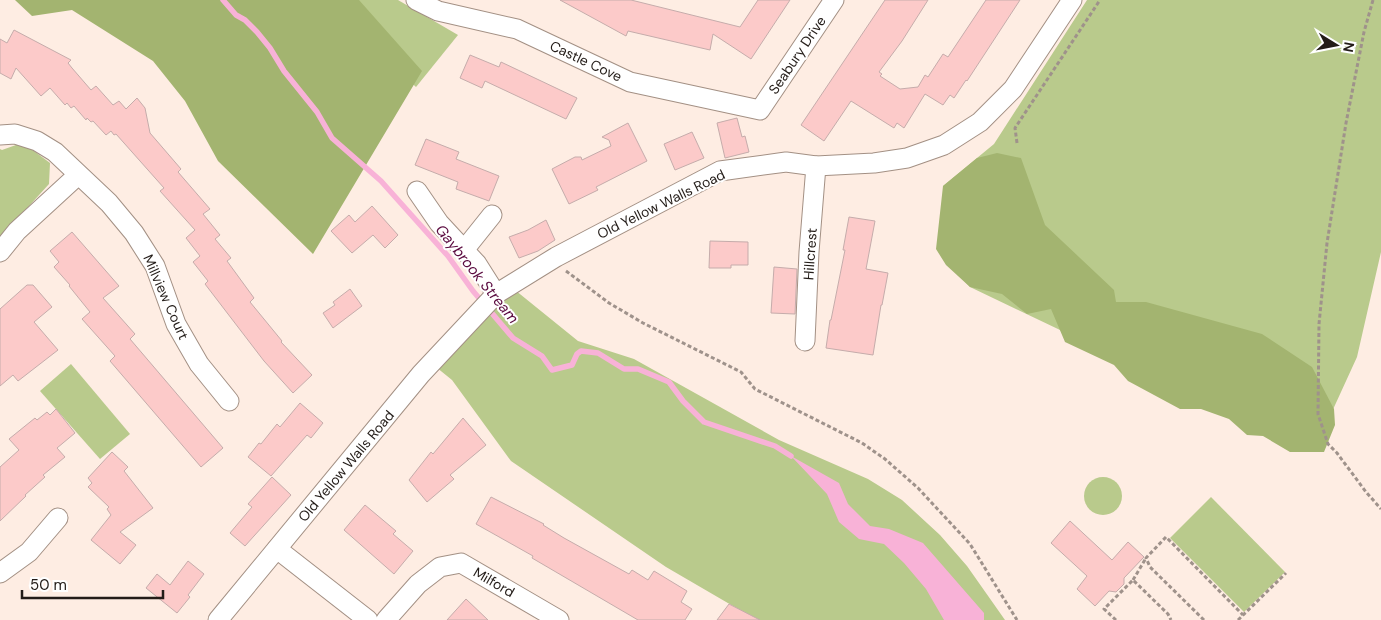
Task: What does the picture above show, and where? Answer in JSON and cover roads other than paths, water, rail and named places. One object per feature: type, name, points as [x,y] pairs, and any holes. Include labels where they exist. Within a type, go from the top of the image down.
[{"type":"street","name":"Castle Cove","points":[[416,0],[438,11],[517,30],[630,82],[760,110]]},
{"type":"street","name":"Seabury Drive","points":[[760,110],[834,0]]},
{"type":"street","name":"Old Yellow Walls Road","points":[[218,620],[422,374],[495,295],[556,257],[720,171],[786,162],[816,166],[874,163],[907,158],[944,145],[980,122],[1013,89],[1072,0]]},
{"type":"street","name":"Millview Court","points":[[0,135],[15,134],[36,141],[55,152],[110,203],[134,233],[155,266],[176,324],[200,364],[229,401]]},
{"type":"street","name":"Hillcrest","points":[[805,341],[809,252],[816,166]]},
{"type":"street","points":[[0,252],[17,231],[78,175]]},
{"type":"street","points":[[417,191],[439,223],[477,264],[495,295]]},
{"type":"street","points":[[464,250],[492,215]]},
{"type":"street","points":[[0,573],[29,552],[58,518]]},
{"type":"street","points":[[277,549],[368,620]]},
{"type":"street","name":"Milford","points":[[386,620],[418,584],[440,567],[461,563],[559,620]]},
{"type":"waterway","name":"Gaybrook Stream","points":[[223,0],[236,15],[245,20],[257,32],[270,48],[284,71],[317,112],[332,138],[381,181],[448,256],[473,291],[513,338],[542,356],[552,370],[572,365],[577,354],[581,351],[598,353],[624,369],[638,369],[669,382],[683,401],[704,422],[775,446],[791,456]]}]
